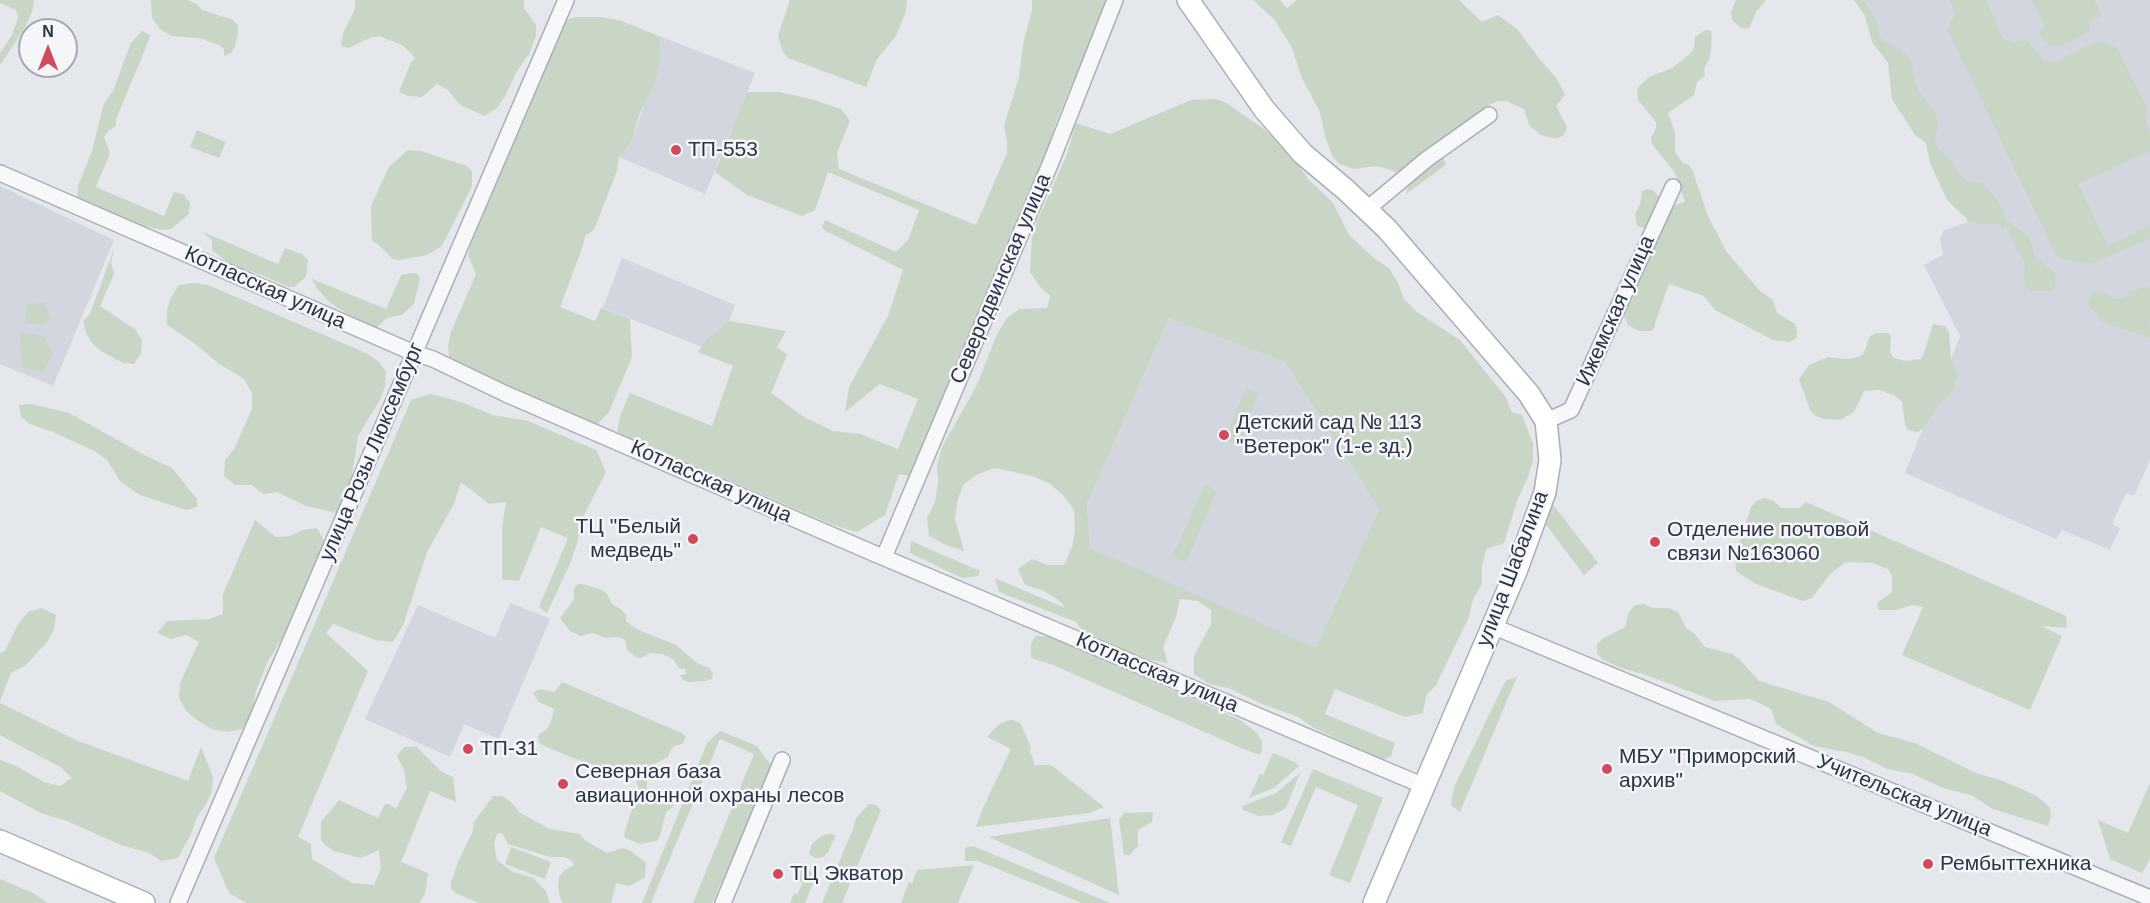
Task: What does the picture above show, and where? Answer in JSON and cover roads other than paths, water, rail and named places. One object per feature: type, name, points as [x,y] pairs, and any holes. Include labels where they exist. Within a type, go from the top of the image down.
[{"type":"street","name":"улица Розы Люксембург","points":[[178,903],[566,0]]},
{"type":"street","name":"Северодвинская улица","points":[[884,557],[1051,162],[1115,0]]},
{"type":"street","name":"улица Шабалина","points":[[1188,0],[1264,109],[1303,154],[1387,229],[1529,394],[1546,421],[1550,460],[1545,492],[1517,569],[1374,903]]},
{"type":"street","points":[[1366,210],[1427,159],[1489,115]]},
{"type":"street","name":"Котласская улица","points":[[0,172],[884,557],[1424,786]]},
{"type":"street","name":"Ижемская улица","points":[[1546,421],[1571,410],[1673,187]]},
{"type":"street","name":"Учительская улица","points":[[1492,626],[2150,898]]},
{"type":"street","points":[[723,903],[782,760]]},
{"type":"street","points":[[0,841],[144,903]]},
{"type":"place","name":"ТП-553","points":[[676,150]]},
{"type":"place","name":"Детский сад № 113 \"Ветерок\" (1-е зд.)","points":[[1224,435]]},
{"type":"place","name":"ТЦ \"Белый медведь\"","points":[[693,539]]},
{"type":"place","name":"Отделение почтовой связи №163060","points":[[1655,542]]},
{"type":"place","name":"ТП-31","points":[[468,749]]},
{"type":"place","name":"МБУ \"Приморский архив\"","points":[[1607,769]]},
{"type":"place","name":"Северная база авиационной охраны лесов","points":[[563,784]]},
{"type":"place","name":"Рембыттехника","points":[[1928,864]]},
{"type":"place","name":"ТЦ Экватор","points":[[778,874]]}]
